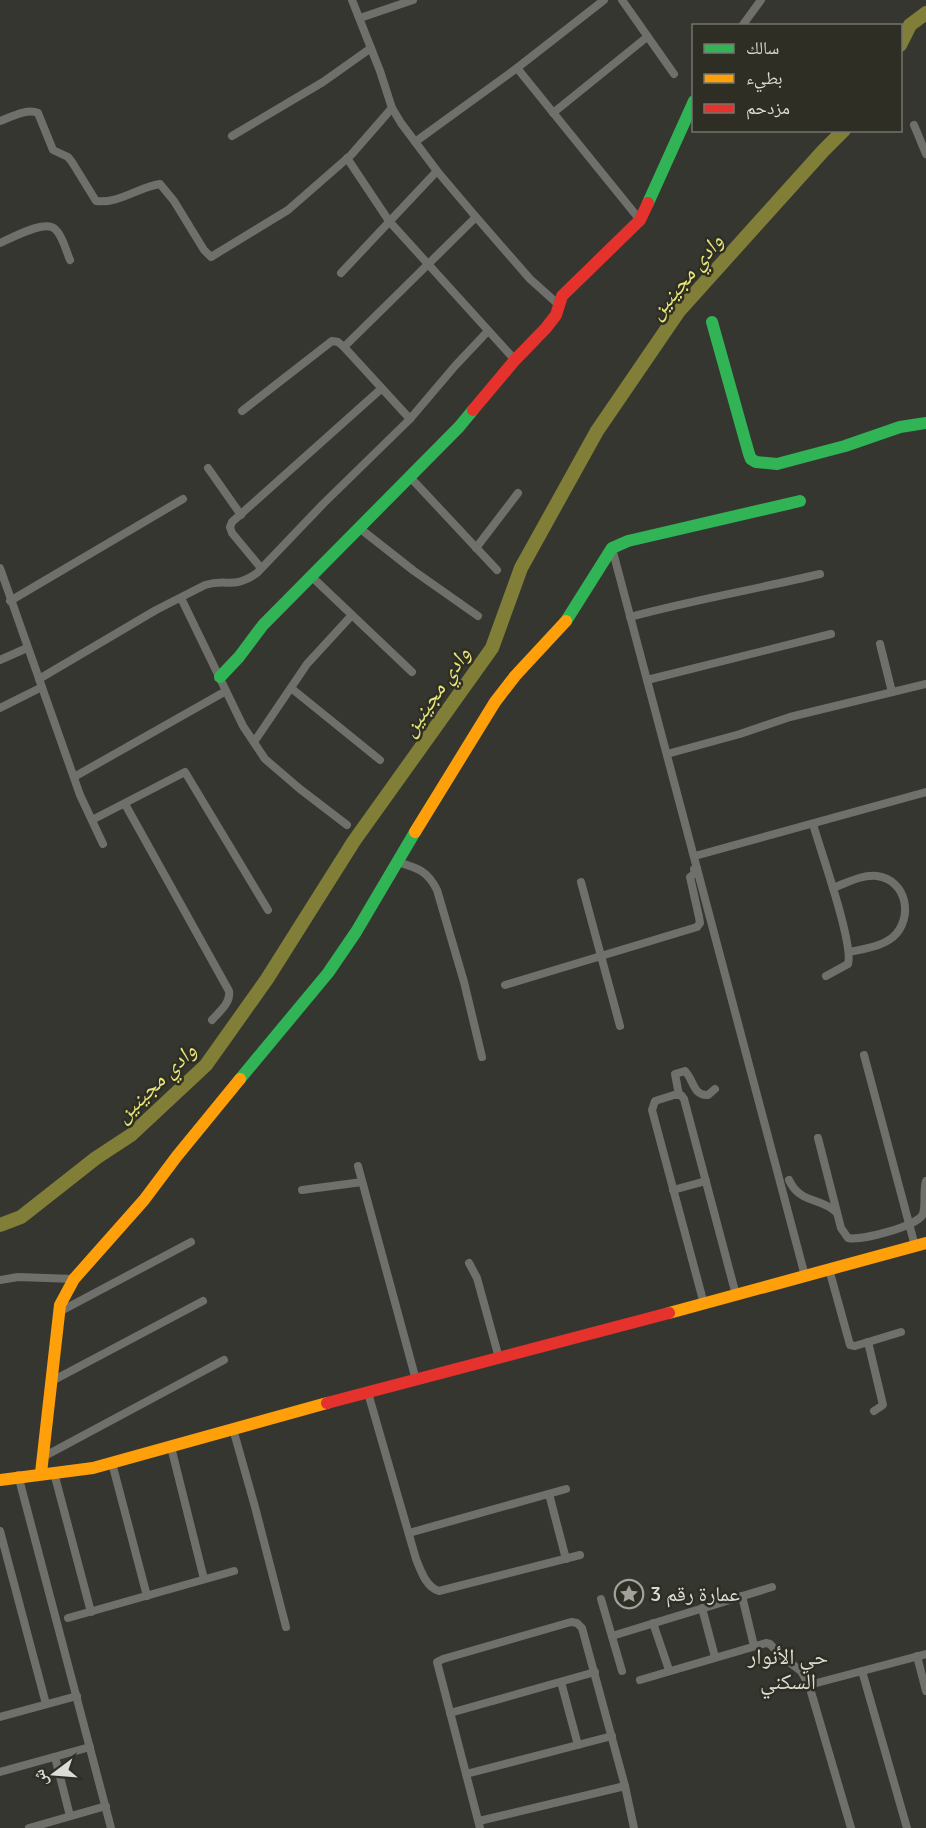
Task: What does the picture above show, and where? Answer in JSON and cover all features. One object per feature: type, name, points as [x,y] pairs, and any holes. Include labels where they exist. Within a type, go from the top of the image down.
[{"type":"street","points":[[352,0],[392,108],[415,142],[436,171],[530,279],[559,305]]},
{"type":"street","points":[[360,18],[413,0]]},
{"type":"street","points":[[415,142],[517,68],[604,0]]},
{"type":"street","points":[[622,0],[674,74]]},
{"type":"street","points":[[743,24],[761,0]]},
{"type":"street","points":[[553,113],[647,37]]},
{"type":"street","points":[[232,136],[322,82],[371,48]]},
{"type":"street","points":[[517,68],[640,220]]},
{"type":"street","points":[[220,677],[239,657],[263,625],[459,427],[515,360],[546,328],[556,315],[562,296],[640,220],[692,102]]},
{"type":"street","points":[[0,121],[28,111],[38,113],[53,150],[68,157],[96,201],[124,196],[160,184],[174,201],[211,258],[288,210],[347,158],[392,108]]},
{"type":"street","points":[[914,125],[926,154]]},
{"type":"street","points":[[347,158],[389,221],[515,360]]},
{"type":"street","points":[[341,273],[436,171]]},
{"type":"street","points":[[344,347],[476,217]]},
{"type":"street","points":[[0,243],[47,225],[54,228],[61,238],[70,260]]},
{"type":"street","points":[[712,322],[749,454],[756,462],[771,465],[797,460],[900,427],[926,423]]},
{"type":"street","points":[[0,708],[181,598],[213,583],[237,584],[245,581],[261,568],[410,419],[455,366],[488,332]]},
{"type":"street","points":[[242,411],[332,341],[344,347],[410,419]]},
{"type":"street","points":[[261,568],[232,533],[230,527],[232,522],[381,389]]},
{"type":"street","points":[[208,468],[241,515]]},
{"type":"street","points":[[409,476],[497,570]]},
{"type":"street","points":[[476,548],[518,493]]},
{"type":"street","points":[[10,601],[183,499]]},
{"type":"street","points":[[91,1612],[43,1457],[60,1305],[74,1279],[144,1200],[177,1156],[328,973],[356,932],[495,702],[515,676],[565,622],[612,548],[628,541],[800,501]]},
{"type":"street","points":[[358,527],[414,571],[478,616]]},
{"type":"street","points":[[612,548],[805,1276]]},
{"type":"street","points":[[0,568],[74,777],[103,844]]},
{"type":"street","points":[[630,617],[707,597],[820,574]]},
{"type":"street","points":[[311,576],[412,672]]},
{"type":"street","points":[[181,598],[243,726],[265,759],[347,825]]},
{"type":"street","points":[[254,742],[307,664],[352,615]]},
{"type":"street","points":[[647,680],[831,634]]},
{"type":"street","points":[[880,644],[892,692]]},
{"type":"street","points":[[0,660],[27,648]]},
{"type":"street","points":[[667,754],[740,734],[790,717],[926,684]]},
{"type":"street","points":[[291,688],[380,760]]},
{"type":"street","points":[[74,777],[226,691]]},
{"type":"street","points":[[92,820],[185,772],[268,910]]},
{"type":"street","points":[[695,856],[926,792]]},
{"type":"street","points":[[125,804],[230,991],[226,1004],[212,1020]]},
{"type":"street","points":[[813,824],[833,888],[849,952],[848,964],[826,976]]},
{"type":"street","points":[[397,861],[425,872],[432,879],[437,890],[464,982],[482,1057]]},
{"type":"street","points":[[505,985],[697,927],[700,922],[690,877],[695,873],[694,869],[698,868]]},
{"type":"street","points":[[833,888],[868,876],[879,876],[889,881],[906,902],[906,913],[902,925],[892,937],[876,946],[849,952]]},
{"type":"street","points":[[581,882],[620,1026]]},
{"type":"street","points":[[0,1480],[18,1475],[79,1471],[112,1463],[921,1245],[909,1224],[864,1055]]},
{"type":"street","points":[[715,1089],[704,1095],[698,1092],[688,1073],[680,1071],[675,1074],[680,1095],[684,1099],[736,1295]]},
{"type":"street","points":[[680,1095],[655,1101],[652,1107],[704,1304]]},
{"type":"street","points":[[818,1138],[836,1212],[844,1234],[853,1239],[861,1239],[917,1221],[924,1212],[926,1181]]},
{"type":"street","points":[[358,1166],[416,1380]]},
{"type":"street","points":[[789,1180],[797,1193],[826,1204],[836,1212]]},
{"type":"street","points":[[674,1190],[706,1181]]},
{"type":"street","points":[[302,1190],[362,1182]]},
{"type":"street","points":[[59,1312],[191,1242]]},
{"type":"street","points":[[469,1263],[477,1278],[499,1359]]},
{"type":"street","points":[[829,1269],[850,1345],[901,1332]]},
{"type":"street","points":[[0,1280],[18,1277],[74,1279]]},
{"type":"street","points":[[52,1381],[203,1301]]},
{"type":"street","points":[[868,1342],[883,1405],[874,1411]]},
{"type":"street","points":[[43,1457],[224,1360]]},
{"type":"street","points":[[368,1393],[421,1572],[436,1591],[580,1555]]},
{"type":"street","points":[[233,1429],[286,1627]]},
{"type":"street","points":[[171,1447],[204,1579]]},
{"type":"street","points":[[112,1463],[147,1596]]},
{"type":"street","points":[[18,1475],[111,1828]]},
{"type":"street","points":[[409,1533],[566,1490]]},
{"type":"street","points":[[549,1494],[566,1559]]},
{"type":"street","points":[[0,1531],[46,1704]]},
{"type":"street","points":[[68,1618],[234,1570]]},
{"type":"street","points":[[612,1636],[772,1587]]},
{"type":"street","points":[[742,1596],[754,1646]]},
{"type":"street","points":[[601,1599],[622,1671]]},
{"type":"street","points":[[702,1608],[715,1657]]},
{"type":"street","points":[[626,1786],[479,1825],[437,1662],[570,1622],[577,1623],[582,1628],[595,1672],[626,1786],[634,1828]]},
{"type":"street","points":[[653,1623],[669,1670]]},
{"type":"street","points":[[640,1680],[754,1646],[770,1644],[801,1671],[809,1685],[851,1828]]},
{"type":"street","points":[[809,1685],[922,1655],[926,1690]]},
{"type":"street","points":[[862,1671],[907,1828]]},
{"type":"street","points":[[450,1713],[595,1672]]},
{"type":"street","points":[[561,1682],[578,1745]]},
{"type":"street","points":[[0,1717],[77,1696]]},
{"type":"street","points":[[466,1774],[612,1736]]},
{"type":"street","points":[[0,1772],[90,1747]]},
{"type":"street","points":[[55,1757],[70,1816]]},
{"type":"street","points":[[30,1828],[105,1806]]},
{"type":"waterway","name":"وادي مجينين","points":[[902,41],[910,25],[926,13]]},
{"type":"waterway","name":"وادي مجينين","points":[[0,1225],[21,1217],[96,1158],[131,1135],[206,1065],[267,979],[354,841],[492,648],[521,568],[597,431],[679,311],[842,132]]},
{"type":"traffic: fast","points":[[648,203],[692,105]]},
{"type":"traffic: fast","points":[[712,322],[749,454],[756,462],[777,464],[845,446],[900,427],[926,423]]},
{"type":"traffic: fast","points":[[220,677],[239,657],[263,625],[459,427],[473,410]]},
{"type":"traffic: fast","points":[[566,621],[612,548],[628,541],[800,501]]},
{"type":"traffic: fast","points":[[240,1079],[328,973],[356,932],[415,832]]},
{"type":"traffic: slow","points":[[415,832],[495,702],[515,676],[566,621]]},
{"type":"traffic: slow","points":[[41,1473],[60,1305],[74,1279],[144,1200],[240,1079]]},
{"type":"traffic: slow","points":[[669,1313],[926,1243]]},
{"type":"traffic: slow","points":[[0,1480],[93,1468],[327,1403]]},
{"type":"traffic: jam","points":[[473,410],[515,360],[546,328],[556,315],[562,296],[640,220],[648,203]]},
{"type":"traffic: jam","points":[[327,1403],[669,1313]]},
{"type":"place","name":"عمارة رقم 3","points":[[629,1594]]},
{"type":"district","name":"حي الأنوار السكني","points":[[788,1668]]}]
